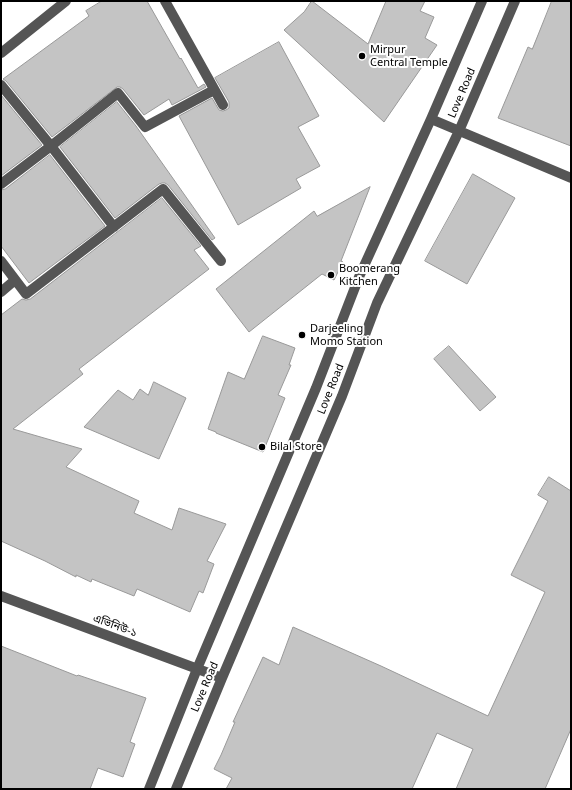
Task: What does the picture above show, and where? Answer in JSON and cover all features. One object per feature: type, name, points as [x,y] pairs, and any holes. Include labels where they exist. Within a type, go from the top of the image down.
[{"type":"street","points":[[1,52],[66,1]]},
{"type":"street","points":[[165,1],[222,105]]},
{"type":"street","name":"Love Road","points":[[149,789],[197,669],[316,388],[359,277],[431,119],[482,1]]},
{"type":"street","name":"Love Road","points":[[176,789],[342,396],[377,303],[459,131],[515,1]]},
{"type":"street","points":[[1,85],[114,227]]},
{"type":"street","points":[[1,184],[118,93],[145,127],[214,90]]},
{"type":"street","points":[[431,119],[571,178]]},
{"type":"street","points":[[1,261],[26,294],[163,189],[220,261]]},
{"type":"street","points":[[1,292],[15,280]]},
{"type":"street","name":"এভিনিউ-১","points":[[1,596],[222,678]]},
{"type":"building","points":[[102,1],[147,1],[198,88],[204,84],[206,87],[172,105],[169,99],[144,115],[123,89],[117,87],[52,137],[3,79],[89,16],[86,11]]},
{"type":"building","name":"Mirpur Central Temple","points":[[312,1],[368,44],[386,1],[425,1],[420,11],[434,17],[425,38],[437,45],[384,122],[284,30],[304,12]]},
{"type":"building","points":[[552,1],[571,1],[571,146],[498,118],[528,47],[532,49]]},
{"type":"building","points":[[279,42],[319,116],[298,127],[320,166],[296,179],[301,188],[238,225],[179,116],[212,98],[219,110],[223,111],[229,108],[229,102],[215,78]]},
{"type":"building","points":[[1,95],[42,145],[1,176]]},
{"type":"building","points":[[117,102],[136,126],[215,238],[212,240],[165,183],[159,184],[115,218],[60,147]]},
{"type":"building","points":[[50,155],[105,226],[29,283],[1,246],[1,190],[5,189]]},
{"type":"building","points":[[473,174],[515,198],[467,284],[425,261]]},
{"type":"building","points":[[370,187],[341,261],[343,262],[334,280],[322,274],[249,332],[216,289],[314,211],[317,216]]},
{"type":"building","points":[[162,198],[201,246],[194,250],[209,269],[79,369],[83,374],[13,429],[82,449],[66,467],[139,501],[134,513],[172,530],[179,508],[226,524],[207,561],[214,564],[203,593],[199,591],[190,612],[137,589],[134,596],[92,579],[91,582],[76,575],[76,577],[1,541],[1,315],[22,299],[30,299]]},
{"type":"building","points":[[263,336],[295,348],[289,365],[291,365],[278,395],[285,398],[263,452],[208,429],[228,372],[244,379]]},
{"type":"building","points":[[449,346],[496,397],[480,411],[434,359]]},
{"type":"building","points":[[154,382],[186,398],[159,459],[84,427],[118,390],[133,400],[140,389],[148,395]]},
{"type":"building","points":[[549,477],[571,491],[571,729],[545,789],[456,789],[473,749],[437,733],[412,789],[226,789],[232,778],[214,769],[235,722],[233,722],[263,657],[279,665],[293,627],[488,716],[545,592],[511,575],[548,501],[538,495]]},
{"type":"building","points":[[1,646],[77,676],[78,675],[146,698],[130,742],[135,744],[123,777],[98,768],[90,789],[1,789]]},
{"type":"place","name":"Mirpur Central Temple","points":[[362,56]]},
{"type":"place","name":"Boomerang Kitchen","points":[[331,275]]},
{"type":"place","name":"Darjeeling Momo Station","points":[[302,335]]},
{"type":"place","name":"Bilal Store","points":[[262,447]]}]
